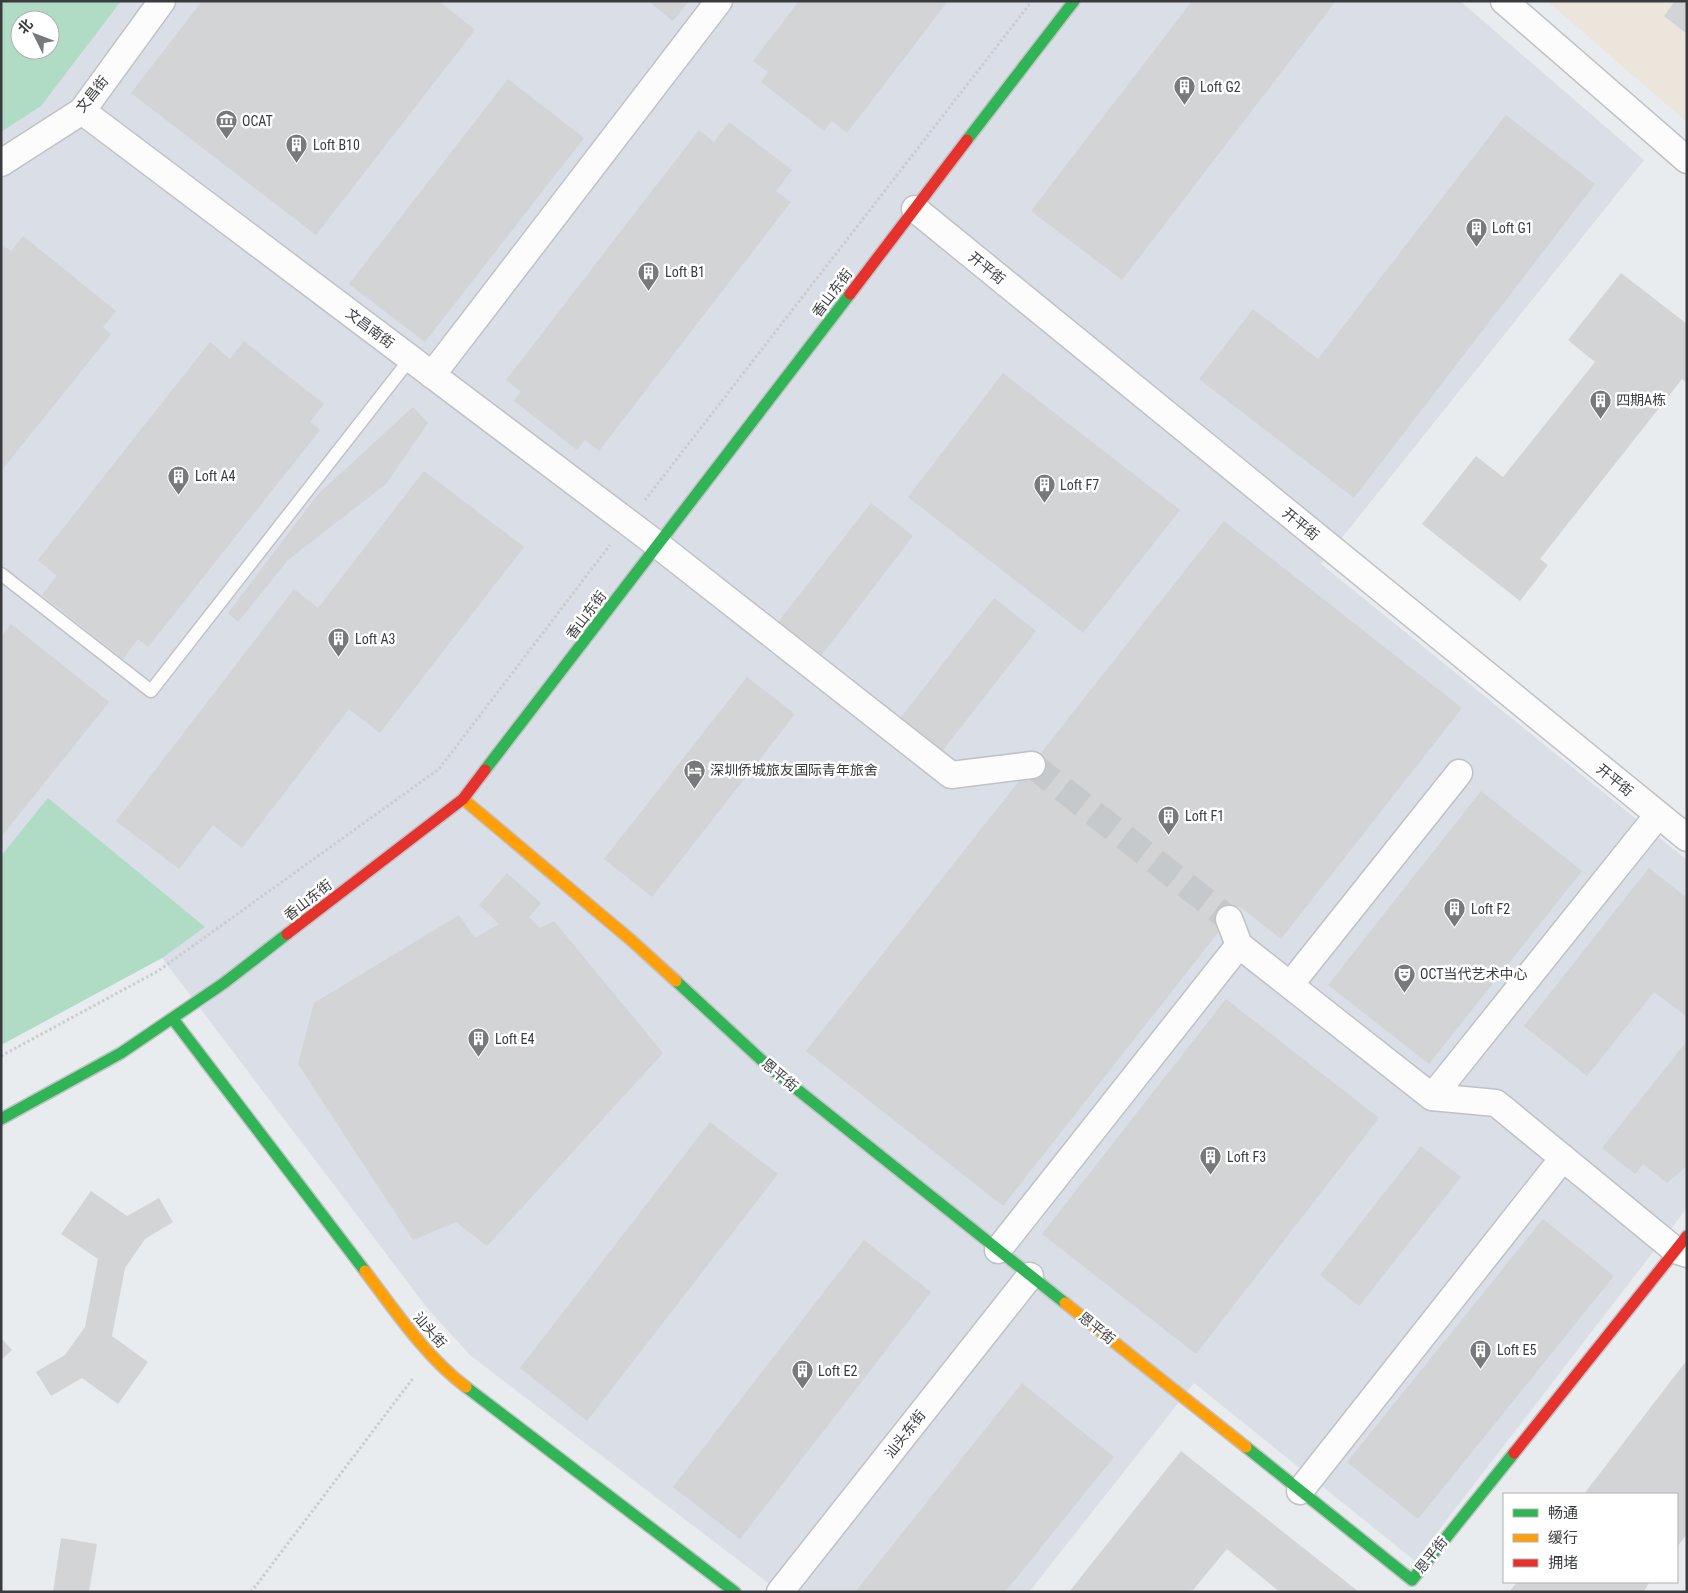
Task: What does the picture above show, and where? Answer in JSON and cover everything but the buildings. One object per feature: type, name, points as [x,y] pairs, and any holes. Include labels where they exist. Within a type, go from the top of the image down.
[{"type":"street","name":"文昌街","points":[[1,163],[82,111],[162,1]]},
{"type":"street","points":[[432,375],[719,1]]},
{"type":"street","name":"香山东街","points":[[1,1119],[121,1053],[224,984],[463,800],[1074,1]]},
{"type":"street","points":[[1504,1],[1687,160]]},
{"type":"street","name":"文昌南街","points":[[82,111],[628,522],[951,776],[1032,765]]},
{"type":"street","name":"开平街","points":[[915,209],[1687,838]]},
{"type":"street","points":[[1290,985],[1459,773]]},
{"type":"street","name":"恩平街","points":[[463,800],[630,940],[769,1067],[1300,1490],[1411,1586],[1684,1253]]},
{"type":"street","points":[[1432,1097],[1658,815]]},
{"type":"street","points":[[1229,919],[1239,945],[1432,1097],[1496,1103],[1684,1253]]},
{"type":"street","points":[[998,1250],[1239,945]]},
{"type":"street","name":"汕头街","points":[[173,1019],[407,1327],[452,1377],[735,1592]]},
{"type":"street","points":[[1300,1490],[1563,1158]]},
{"type":"street","name":"汕头东街","points":[[780,1592],[1030,1276]]},
{"type":"lane","points":[[1,574],[151,691],[410,359]]},
{"type":"path","points":[[1,1056],[158,971],[439,770],[628,522],[1032,1]]},
{"type":"path","points":[[251,1592],[431,1354]]},
{"type":"shaded area","points":[[1,1],[1460,1],[1644,160],[1321,564],[1687,860],[1687,1208],[1415,1561],[1194,1383],[1029,1592],[780,1592],[471,1356],[428,1309],[162,958],[1,1045]]},
{"type":"shaded area","points":[[1547,1],[1687,1],[1687,122]]},
{"type":"green space","points":[[1,1],[121,1],[41,106],[1,132]]},
{"type":"green space","points":[[48,798],[205,927],[162,958],[1,1045],[1,856]]},
{"type":"tunnel","points":[[1032,765],[1229,919]]},
{"type":"traffic: fast","points":[[967,140],[1074,1]]},
{"type":"traffic: fast","points":[[485,770],[850,294]]},
{"type":"traffic: fast","points":[[1,1119],[121,1053],[224,983],[287,934]]},
{"type":"traffic: fast","points":[[676,981],[769,1067],[1065,1303]]},
{"type":"traffic: fast","points":[[173,1019],[365,1271]]},
{"type":"traffic: fast","points":[[466,1387],[735,1592]]},
{"type":"traffic: fast","points":[[1246,1447],[1412,1580],[1514,1453]]},
{"type":"traffic: slow","points":[[463,799],[631,940],[676,981]]},
{"type":"traffic: slow","points":[[365,1271],[424,1348],[466,1387]]},
{"type":"traffic: slow","points":[[1065,1303],[1246,1447]]},
{"type":"traffic: jam","points":[[850,294],[967,140]]},
{"type":"traffic: jam","points":[[287,934],[463,799],[485,770]]},
{"type":"traffic: jam","points":[[1514,1453],[1687,1236]]},
{"type":"place","name":"Loft G2","points":[[1184,106]]},
{"type":"place","name":"OCAT","points":[[226,140]]},
{"type":"place","name":"Loft B10","points":[[297,164]]},
{"type":"place","name":"Loft G1","points":[[1476,247]]},
{"type":"place","name":"Loft B1","points":[[649,291]]},
{"type":"place","name":"四期A栋","points":[[1600,419]]},
{"type":"place","name":"Loft A4","points":[[179,495]]},
{"type":"place","name":"Loft F7","points":[[1044,504]]},
{"type":"place","name":"Loft A3","points":[[339,658]]},
{"type":"place","name":"深圳侨城旅友国际青年旅舍","points":[[694,789]]},
{"type":"place","name":"Loft F1","points":[[1169,835]]},
{"type":"place","name":"Loft F2","points":[[1455,928]]},
{"type":"place","name":"OCT当代艺术中心","points":[[1404,993]]},
{"type":"place","name":"Loft E4","points":[[479,1058]]},
{"type":"place","name":"Loft F3","points":[[1211,1176]]},
{"type":"place","name":"Loft E5","points":[[1481,1369]]},
{"type":"place","name":"Loft E2","points":[[802,1390]]}]
